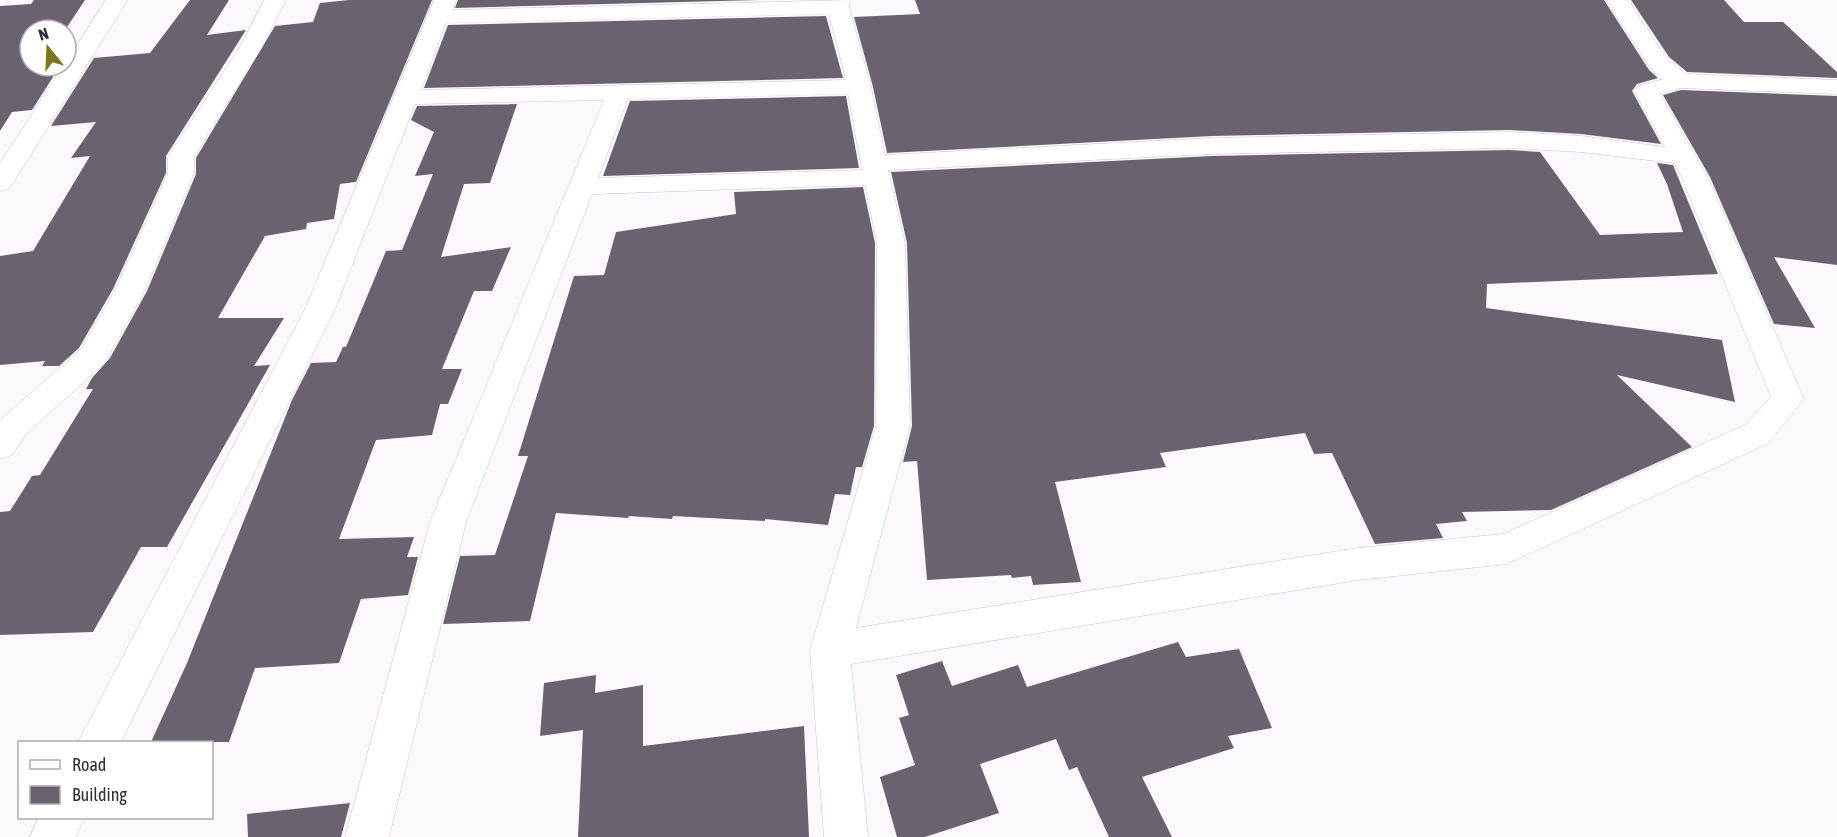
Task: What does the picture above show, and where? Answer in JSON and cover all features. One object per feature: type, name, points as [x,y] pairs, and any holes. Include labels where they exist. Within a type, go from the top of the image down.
[{"type":"street","points":[[0,183],[117,0]]},
{"type":"street","points":[[5,432],[92,357],[130,290],[181,174],[181,157],[251,47],[275,0]]},
{"type":"street","points":[[1617,0],[1659,64],[1680,81]]},
{"type":"street","points":[[100,741],[320,309],[442,8],[839,4],[859,87],[891,243],[893,426],[830,650],[846,837]]},
{"type":"street","points":[[830,650],[1358,564],[1507,549],[1757,434],[1788,399],[1684,157],[1647,91],[1680,81],[1837,87]]},
{"type":"street","points":[[406,97],[859,87]]},
{"type":"street","points":[[367,837],[448,522],[619,92]]},
{"type":"street","points":[[581,186],[875,170],[1212,147],[1509,140],[1581,144],[1684,157]]},
{"type":"street","points":[[52,837],[61,819]]},
{"type":"building","points":[[34,0],[85,0],[73,18],[18,18],[18,78],[52,78],[32,110],[12,112],[0,131],[0,6],[31,4]]},
{"type":"building","points":[[190,0],[229,0],[207,35],[246,30],[166,156],[166,173],[113,289],[79,348],[59,366],[42,366],[45,361],[0,365],[0,256],[33,251],[90,156],[71,158],[96,122],[51,126],[94,58],[150,53]]},
{"type":"building","points":[[349,0],[432,0],[356,182],[340,184],[334,219],[307,223],[306,229],[265,236],[218,318],[284,318],[254,366],[270,365],[167,547],[141,547],[93,632],[0,635],[0,512],[10,511],[32,476],[40,475],[93,389],[86,389],[92,378],[110,358],[147,291],[196,174],[196,158],[275,26],[313,22],[320,3]]},
{"type":"building","points":[[458,0],[760,0],[455,8]]},
{"type":"building","points":[[915,0],[1604,0],[1649,70],[1658,78],[1637,84],[1632,91],[1661,144],[1581,134],[1509,130],[1212,136],[887,153],[873,87],[854,17],[920,14]]},
{"type":"building","points":[[1631,0],[1724,0],[1744,22],[1783,22],[1837,72],[1837,78],[1687,72],[1669,57]]},
{"type":"building","points":[[826,16],[843,78],[424,88],[448,25]]},
{"type":"building","points":[[1681,90],[1837,96],[1837,265],[1774,257],[1815,328],[1774,324],[1710,177],[1663,95]]},
{"type":"building","points":[[846,96],[859,168],[603,176],[630,101]]},
{"type":"building","points":[[517,104],[490,183],[464,184],[441,257],[511,247],[492,291],[474,291],[442,369],[462,369],[448,404],[440,404],[432,435],[376,440],[339,539],[414,537],[407,557],[418,557],[408,595],[361,599],[339,663],[255,668],[229,742],[151,741],[187,663],[292,400],[311,363],[336,362],[343,347],[346,347],[386,251],[402,250],[433,174],[415,176],[434,132],[411,120],[417,106]]},
{"type":"building","points":[[1509,150],[1540,152],[1600,235],[1683,232],[1667,184],[1657,163],[1673,165],[1718,274],[1487,284],[1486,308],[1722,340],[1735,402],[1617,375],[1692,447],[1551,510],[1462,512],[1467,521],[1436,524],[1443,538],[1375,544],[1332,453],[1314,454],[1305,433],[1160,453],[1166,467],[1055,482],[1081,582],[1033,585],[1031,576],[1012,578],[1011,575],[927,580],[917,461],[903,462],[912,426],[907,243],[891,172],[1212,156]]},
{"type":"building","points":[[863,187],[875,243],[874,426],[862,467],[856,467],[850,495],[835,494],[828,525],[765,519],[765,521],[673,516],[672,519],[629,516],[628,518],[556,513],[530,621],[443,624],[460,556],[495,555],[528,456],[518,456],[574,276],[604,275],[616,232],[736,214],[734,192]]},
{"type":"building","points":[[1178,642],[1186,657],[1239,649],[1272,728],[1228,736],[1234,748],[1142,777],[1172,837],[1109,837],[1077,767],[1069,770],[1056,739],[980,764],[999,813],[925,837],[897,837],[880,777],[915,765],[899,718],[909,715],[896,675],[942,661],[952,686],[1018,665],[1027,687]]},
{"type":"building","points":[[596,675],[595,693],[643,685],[643,746],[804,726],[809,837],[578,837],[583,730],[540,736],[544,683]]},
{"type":"building","points":[[350,803],[341,837],[248,837],[247,814]]}]
